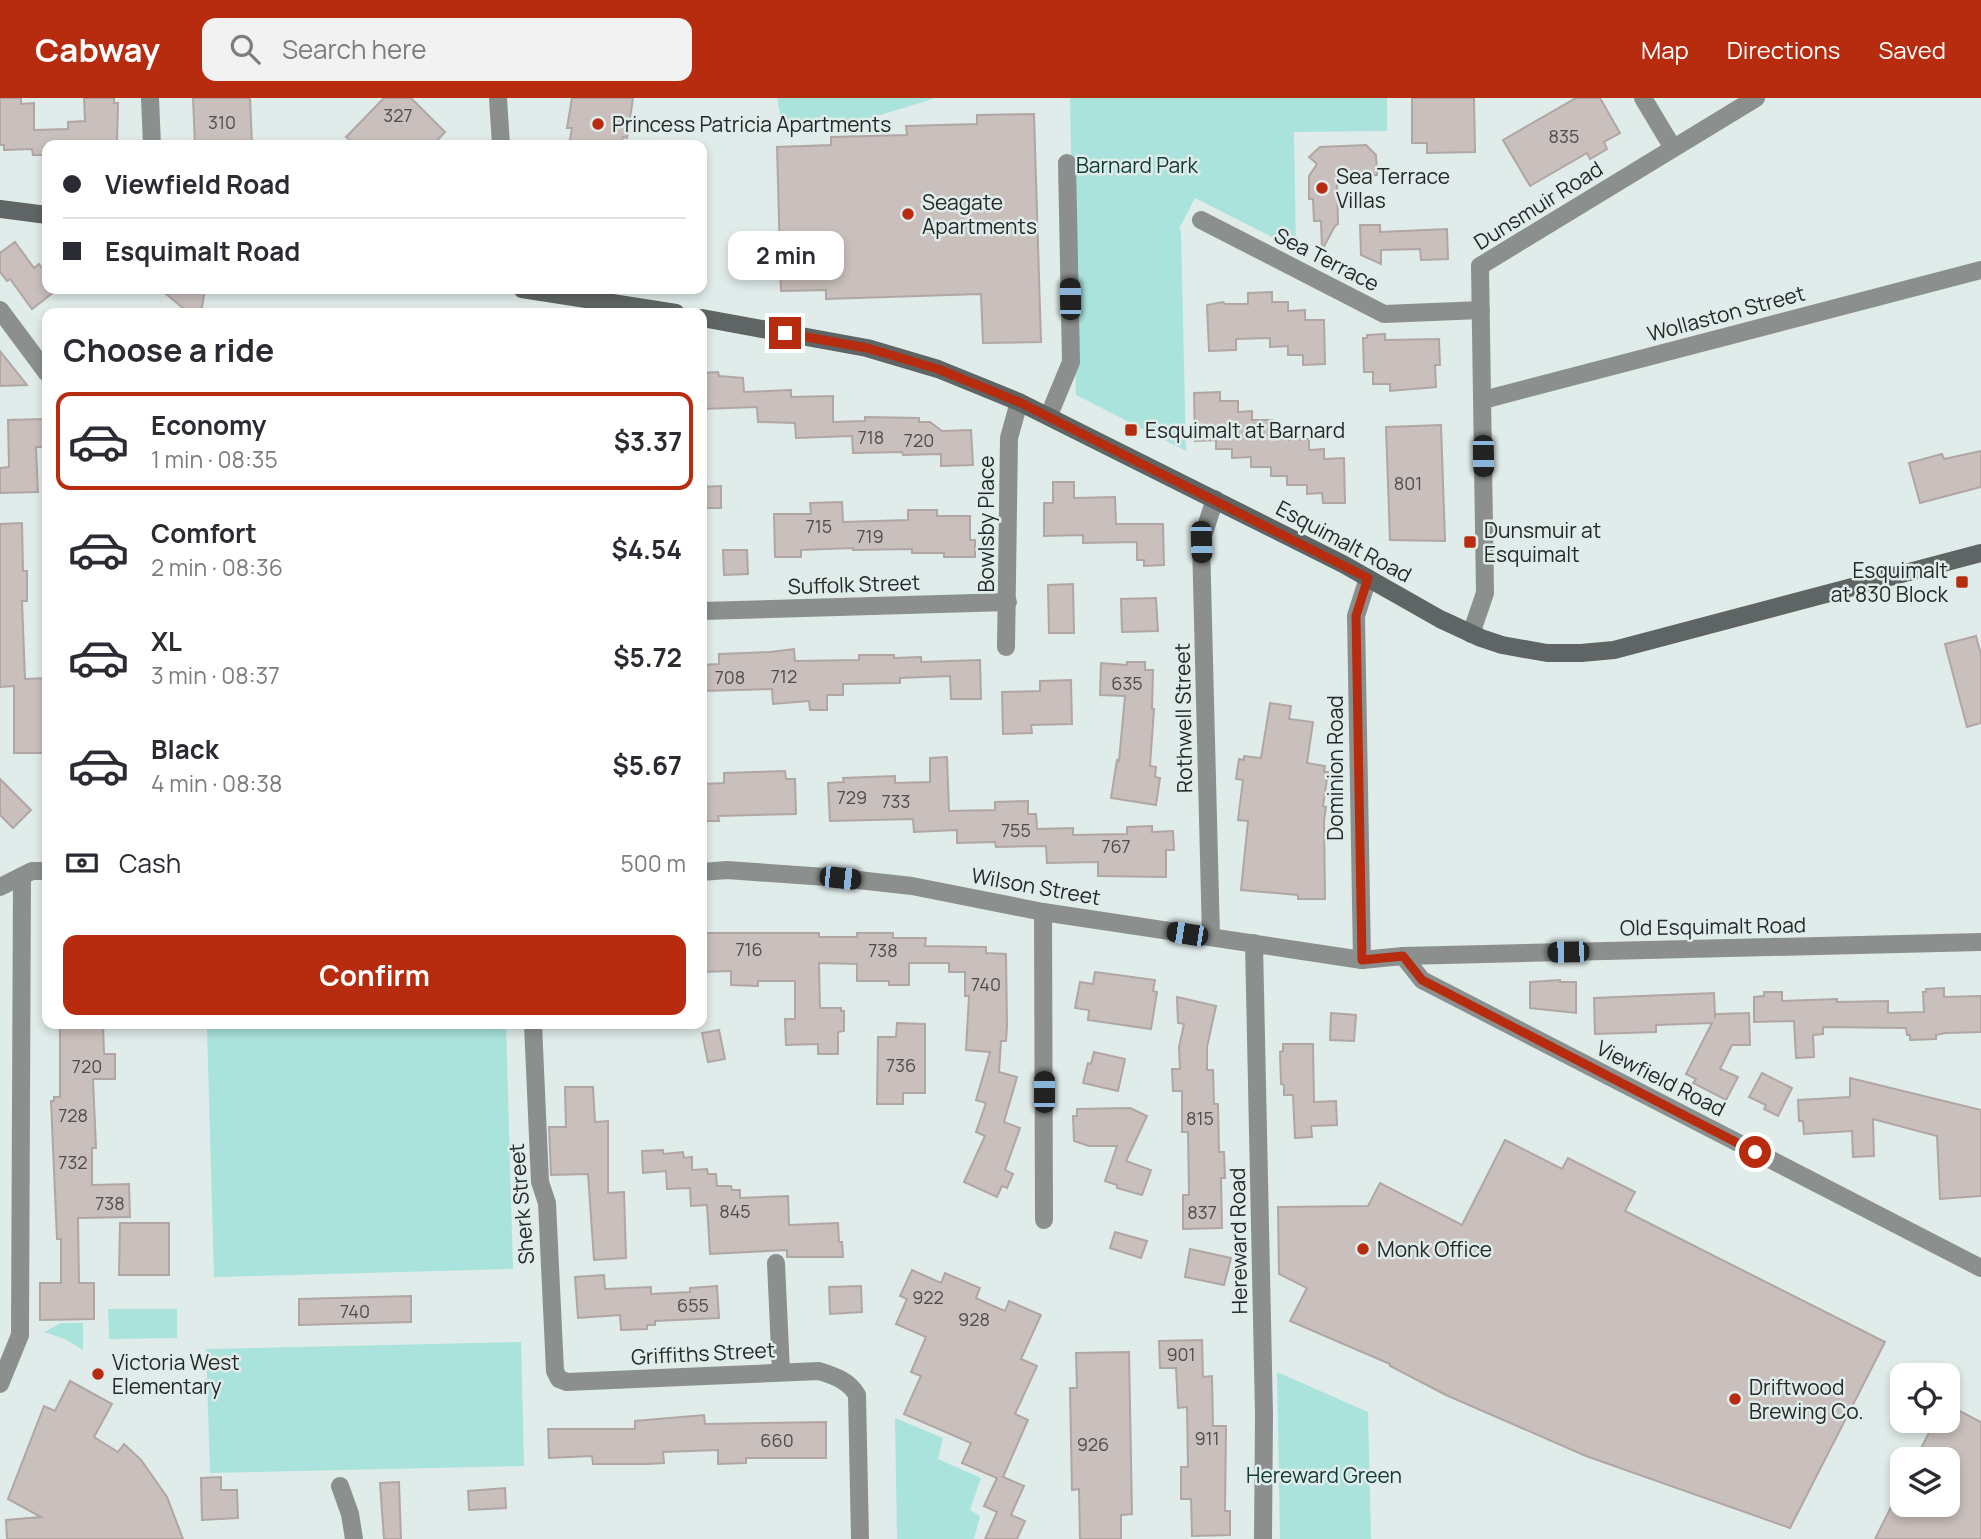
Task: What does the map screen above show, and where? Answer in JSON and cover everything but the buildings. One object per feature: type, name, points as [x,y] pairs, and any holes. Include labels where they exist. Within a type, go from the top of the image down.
[{"type":"main road","points":[[0,209],[42,214]]},
{"type":"main road","points":[[550,294],[627,308]]},
{"type":"main road","name":"Esquimalt Road","points":[[707,319],[867,348],[938,369],[1019,402],[1215,499],[1471,635],[1502,645],[1547,653],[1614,649],[1981,553]]},
{"type":"street","points":[[150,98],[152,140]]},
{"type":"street","points":[[498,98],[501,140]]},
{"type":"street","points":[[1643,98],[1674,148]]},
{"type":"street","name":"Dunsmuir Road","points":[[1471,635],[1485,593],[1480,266],[1756,98]]},
{"type":"street","points":[[1049,415],[1070,362],[1068,163]]},
{"type":"street","name":"Sea Terrace","points":[[1201,220],[1384,314],[1481,310]]},
{"type":"street","name":"Wollaston Street","points":[[1483,400],[1981,270]]},
{"type":"street","points":[[0,310],[42,366]]},
{"type":"street","name":"Bowlsby Place","points":[[1006,647],[1009,438],[1019,402]]},
{"type":"street","name":"Rothwell Street","points":[[1211,937],[1201,542],[1215,499]]},
{"type":"street","name":"Dominion Road","points":[[1362,960],[1356,616],[1368,578]]},
{"type":"street","name":"Suffolk Street","points":[[707,611],[1008,602]]},
{"type":"street","points":[[1,885],[32,871],[42,871]]},
{"type":"street","name":"Wilson Street","points":[[707,872],[752,872],[912,886],[1043,912],[1362,960]]},
{"type":"street","points":[[0,1384],[20,1335],[22,876]]},
{"type":"street","points":[[1043,912],[1044,1220]]},
{"type":"street","name":"Old Esquimalt Road","points":[[1362,960],[1403,956],[1981,942]]},
{"type":"street","name":"Hereward Road","points":[[1254,943],[1264,1414],[1263,1539]]},
{"type":"street","name":"Viewfield Road","points":[[1403,956],[1422,980],[1981,1269]]},
{"type":"street","name":"Sherk Street","points":[[533,1029],[540,1182],[547,1202],[555,1371],[559,1379]]},
{"type":"street","points":[[776,1263],[781,1372]]},
{"type":"street","name":"Griffiths Street","points":[[559,1379],[567,1382],[819,1371],[835,1376],[847,1383],[857,1395],[860,1539]]},
{"type":"street","points":[[340,1486],[350,1514],[354,1539]]},
{"type":"green space","points":[[777,98],[936,98],[857,122],[781,120]]},
{"type":"green space","name":"Barnard Park","points":[[1070,98],[1387,98],[1387,131],[1294,132],[1296,249],[1195,198],[1179,229],[1186,451],[1076,395]]},
{"type":"green space","points":[[207,1029],[506,1029],[513,1269],[214,1277]]},
{"type":"green space","points":[[108,1309],[177,1309],[177,1338],[109,1339]]},
{"type":"green space","points":[[61,1323],[83,1323],[83,1350],[65,1339],[44,1332]]},
{"type":"green space","points":[[521,1342],[524,1466],[210,1473],[206,1349]]},
{"type":"green space","name":"Hereward Green","points":[[1277,1372],[1368,1412],[1371,1539],[1280,1539]]},
{"type":"green space","points":[[895,1418],[943,1438],[938,1459],[981,1478],[970,1510],[980,1516],[974,1539],[897,1539]]},
{"type":"place","name":"Princess Patricia Apartments","points":[[598,124]]},
{"type":"place","name":"Sea Terrace Villas","points":[[1322,188]]},
{"type":"place","name":"Seagate Apartments","points":[[908,214]]},
{"type":"place","name":"Esquimalt at Barnard","points":[[1131,430]]},
{"type":"place","name":"Dunsmuir at Esquimalt","points":[[1470,542]]},
{"type":"place","name":"Esquimalt at 830 Block","points":[[1962,582]]},
{"type":"place","name":"Monk Office","points":[[1363,1249]]},
{"type":"place","name":"Victoria West Elementary","points":[[98,1374]]},
{"type":"place","name":"Driftwood Brewing Co.","points":[[1735,1399]]},
{"type":"route","points":[[785,333],[891,355],[938,369],[1019,402],[1117,449],[1368,578],[1356,616],[1362,960],[1403,956],[1422,980],[1755,1152]]}]
